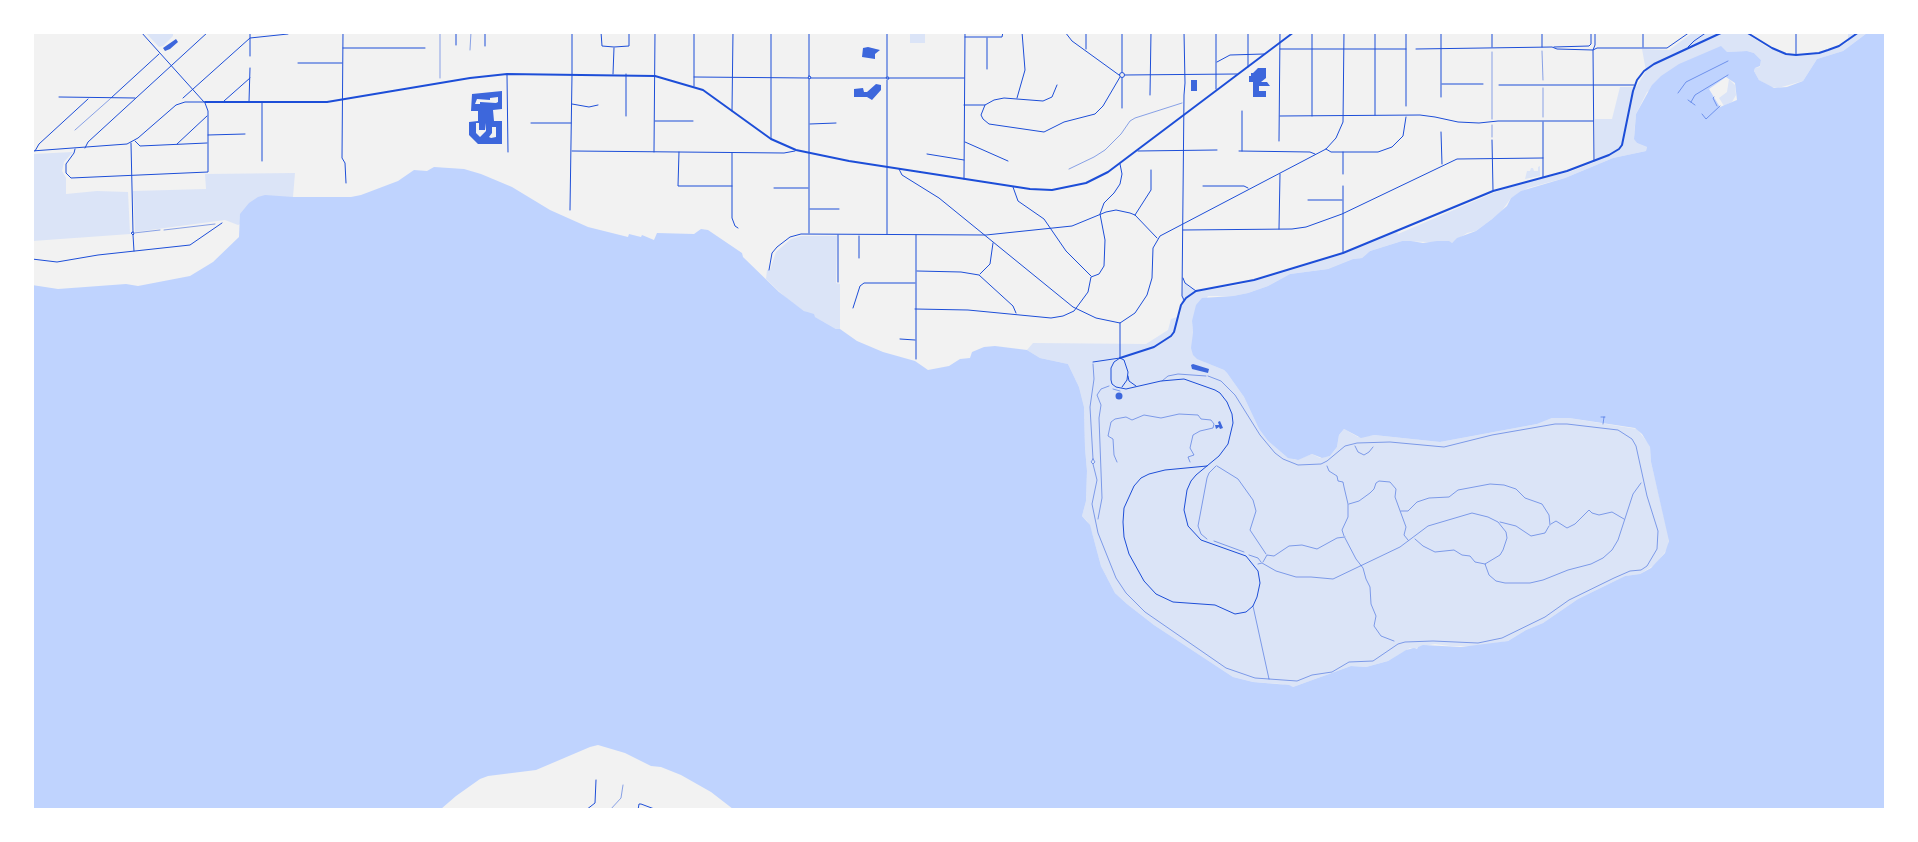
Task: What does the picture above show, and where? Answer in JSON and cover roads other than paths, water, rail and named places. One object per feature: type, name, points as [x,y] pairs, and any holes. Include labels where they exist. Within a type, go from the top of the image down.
[{"type":"main road","points":[[205,102],[322,102],[470,78],[507,74],[626,74],[655,76],[694,86],[713,96],[771,139],[809,154],[1040,190],[1065,188],[1095,179],[1137,151],[1294,32]]},
{"type":"main road","points":[[1120,358],[1154,347],[1171,336],[1184,300],[1196,291],[1254,280],[1342,253],[1493,191],[1567,171],[1609,155],[1621,147],[1635,85],[1640,75],[1648,67],[1723,32]]},
{"type":"main road","points":[[1746,32],[1772,48],[1786,54],[1796,55],[1818,53],[1839,46],[1859,32]]},
{"type":"street","points":[[75,149],[67,162],[65,170],[67,176],[71,178],[208,172],[208,108],[205,102],[141,32]]},
{"type":"street","points":[[85,148],[88,142],[208,32]]},
{"type":"street","points":[[250,32],[250,56]]},
{"type":"street","points":[[343,32],[342,158],[345,163],[346,183]]},
{"type":"street","points":[[456,32],[456,45]]},
{"type":"street","points":[[485,32],[485,46]]},
{"type":"street","points":[[570,210],[572,32]]},
{"type":"street","points":[[601,32],[602,46],[614,47],[629,46],[629,32]]},
{"type":"street","points":[[654,152],[655,32]]},
{"type":"street","points":[[694,32],[694,86]]},
{"type":"street","points":[[732,111],[733,32]]},
{"type":"street","points":[[771,32],[771,139]]},
{"type":"street","points":[[809,32],[809,234]]},
{"type":"street","points":[[887,32],[887,234]]},
{"type":"street","points":[[964,179],[965,32]]},
{"type":"street","points":[[965,37],[1002,37],[1003,32]]},
{"type":"street","points":[[1017,99],[1025,70],[1022,32]]},
{"type":"street","points":[[1065,32],[1072,41],[1119,75],[1121,78],[1122,108]]},
{"type":"street","points":[[1086,32],[1086,51]]},
{"type":"street","points":[[1119,75],[1122,72],[1122,32]]},
{"type":"street","points":[[1150,95],[1151,32]]},
{"type":"street","points":[[1184,32],[1182,223],[1182,296],[1184,300]]},
{"type":"street","points":[[1216,32],[1216,90]]},
{"type":"street","points":[[1248,32],[1248,67]]},
{"type":"street","points":[[1279,140],[1280,32]]},
{"type":"street","points":[[1312,32],[1312,116]]},
{"type":"street","points":[[899,168],[902,175],[939,198],[1076,308],[1096,318],[1120,323],[1135,313],[1147,295],[1151,282],[1153,248],[1157,238],[1182,223],[1326,149],[1340,132],[1343,116],[1344,32]]},
{"type":"street","points":[[1375,32],[1375,116]]},
{"type":"street","points":[[1406,32],[1406,106]]},
{"type":"street","points":[[1441,32],[1441,98]]},
{"type":"street","points":[[1492,32],[1492,49]]},
{"type":"street","points":[[1542,32],[1542,49]]},
{"type":"street","points":[[1416,49],[1542,49],[1557,46],[1589,46],[1591,32]]},
{"type":"street","points":[[1594,161],[1593,50],[1595,32]]},
{"type":"street","points":[[1643,32],[1643,48]]},
{"type":"street","points":[[1552,47],[1557,49],[1593,50],[1597,48],[1669,47],[1690,32]]},
{"type":"street","points":[[1688,49],[1694,41],[1707,32]]},
{"type":"street","points":[[1796,32],[1796,55]]},
{"type":"street","points":[[183,98],[250,38],[288,34]]},
{"type":"street","points":[[987,37],[987,69]]},
{"type":"street","points":[[614,47],[614,74]]},
{"type":"street","points":[[343,48],[425,48]]},
{"type":"street","points":[[1280,49],[1406,49]]},
{"type":"street","points":[[75,130],[160,53]]},
{"type":"street","points":[[1216,62],[1230,55],[1266,54]]},
{"type":"street","points":[[298,63],[342,63]]},
{"type":"street","points":[[249,102],[250,68]]},
{"type":"street","points":[[1122,72],[1125,75]]},
{"type":"street","points":[[507,74],[508,152]]},
{"type":"street","points":[[626,74],[626,116]]},
{"type":"street","points":[[985,105],[982,108],[983,119],[990,124],[1044,132],[1064,122],[1096,114],[1125,75],[1237,74]]},
{"type":"street","points":[[694,77],[965,78]]},
{"type":"street","points":[[223,102],[250,78]]},
{"type":"street","points":[[1441,84],[1482,84]]},
{"type":"street","points":[[964,105],[985,105],[999,98],[1039,102],[1048,100],[1054,94],[1057,85]]},
{"type":"street","points":[[1498,85],[1635,85]]},
{"type":"street","points":[[59,97],[136,98]]},
{"type":"street","points":[[34,151],[39,144],[89,98]]},
{"type":"street","points":[[34,151],[130,143],[135,141],[174,106],[185,102],[205,102]]},
{"type":"street","points":[[262,102],[262,161]]},
{"type":"street","points":[[1069,169],[1094,158],[1105,150],[1121,134],[1130,121],[1135,118],[1184,102]]},
{"type":"street","points":[[572,104],[598,105]]},
{"type":"street","points":[[1242,111],[1242,151]]},
{"type":"street","points":[[177,144],[208,116]]},
{"type":"street","points":[[1280,116],[1435,117],[1468,123],[1543,120],[1593,121]]},
{"type":"street","points":[[1326,149],[1331,152],[1378,152],[1392,147],[1403,136],[1406,116]]},
{"type":"street","points":[[1543,120],[1543,177]]},
{"type":"street","points":[[655,121],[693,121]]},
{"type":"street","points":[[532,123],[572,123]]},
{"type":"street","points":[[809,124],[836,123]]},
{"type":"street","points":[[1441,132],[1442,165]]},
{"type":"street","points":[[208,135],[245,134]]},
{"type":"street","points":[[1492,140],[1493,191]]},
{"type":"street","points":[[135,141],[140,146],[208,143]]},
{"type":"street","points":[[964,142],[1008,161]]},
{"type":"street","points":[[130,143],[134,251]]},
{"type":"street","points":[[572,151],[784,153],[796,150]]},
{"type":"street","points":[[1137,151],[1217,150]]},
{"type":"street","points":[[1239,151],[1310,152],[1315,154]]},
{"type":"street","points":[[678,152],[678,186],[732,186]]},
{"type":"street","points":[[1343,152],[1343,174]]},
{"type":"street","points":[[732,153],[732,218],[735,226],[738,228]]},
{"type":"street","points":[[927,154],[964,160]]},
{"type":"street","points":[[1182,230],[1306,227],[1342,214],[1457,159],[1542,158]]},
{"type":"street","points":[[1091,277],[1101,272],[1105,261],[1100,214],[1102,206],[1120,184],[1122,174],[1120,163]]},
{"type":"street","points":[[1135,215],[1150,191],[1151,170]]},
{"type":"street","points":[[1279,229],[1280,173]]},
{"type":"street","points":[[916,309],[955,309],[1051,318],[1065,315],[1076,308],[1088,292],[1091,277],[1066,251],[1041,216],[1018,201],[1013,186]]},
{"type":"street","points":[[1203,186],[1244,186],[1249,189]]},
{"type":"street","points":[[1342,253],[1343,186]]},
{"type":"street","points":[[774,188],[809,188]]},
{"type":"street","points":[[1308,200],[1342,200]]},
{"type":"street","points":[[809,209],[839,209]]},
{"type":"street","points":[[768,270],[772,253],[780,244],[794,236],[809,234],[986,235],[1072,226],[1100,214],[1116,210],[1126,211],[1135,215],[1157,238]]},
{"type":"street","points":[[32,259],[57,262],[193,244],[222,223]]},
{"type":"street","points":[[133,233],[160,230]]},
{"type":"street","points":[[838,234],[838,282]]},
{"type":"street","points":[[916,234],[916,359]]},
{"type":"street","points":[[858,258],[859,235]]},
{"type":"street","points":[[979,275],[990,264],[994,242]]},
{"type":"street","points":[[916,271],[979,275],[1013,306],[1016,314]]},
{"type":"street","points":[[1182,275],[1185,283],[1196,291]]},
{"type":"street","points":[[853,308],[858,291],[862,284],[867,282],[916,283]]},
{"type":"street","points":[[1120,323],[1120,358]]},
{"type":"street","points":[[900,340],[916,340]]},
{"type":"street","points":[[1120,358],[1114,362],[1111,368],[1111,380],[1114,386],[1126,389],[1180,379],[1215,390],[1227,402],[1233,419],[1232,434],[1223,453],[1191,481],[1187,490],[1184,510],[1188,526],[1194,534],[1204,542],[1246,556],[1258,571],[1260,583],[1253,606],[1269,679]]},
{"type":"street","points":[[1093,464],[1095,462],[1093,459],[1090,407],[1094,379],[1093,362],[1120,358],[1124,360],[1129,380],[1137,386]]},
{"type":"street","points":[[1093,459],[1090,462],[1093,464],[1096,476],[1092,504],[1096,525],[1116,578],[1134,603],[1155,620],[1226,668],[1254,678],[1297,681],[1312,675],[1332,672],[1349,662],[1373,661],[1398,644],[1416,641],[1478,643],[1502,638],[1545,617],[1569,600],[1630,571],[1641,570],[1647,566],[1658,549],[1658,531],[1636,446],[1632,439],[1618,430],[1556,424],[1492,435],[1444,447],[1390,442],[1355,443],[1345,446],[1327,462],[1298,466],[1283,459],[1268,446],[1235,395],[1219,379],[1187,374],[1168,376],[1161,381]]},
{"type":"street","points":[[1122,388],[1128,376]]},
{"type":"street","points":[[1207,466],[1165,470],[1141,478],[1134,486],[1123,514],[1124,537],[1129,554],[1144,581],[1156,594],[1164,599],[1173,602],[1215,605],[1235,614],[1246,612],[1253,606]]},
{"type":"street","points":[[586,810],[595,804],[596,780]]},
{"type":"street","points":[[610,810],[620,799],[623,784]]},
{"type":"street","points":[[638,810],[639,804],[641,804],[656,810]]},
{"type":"water","points":[[1867,33],[1885,33],[1885,809],[733,809],[711,792],[681,775],[661,767],[651,766],[625,753],[598,745],[536,770],[488,776],[480,779],[441,809],[33,809],[32,285],[58,289],[126,284],[138,286],[190,276],[213,262],[239,237],[240,214],[249,203],[258,197],[265,195],[351,197],[398,181],[414,170],[427,171],[434,167],[464,169],[481,174],[512,187],[550,210],[588,227],[628,237],[629,234],[641,237],[642,235],[654,240],[657,233],[694,234],[701,229],[708,230],[742,253],[743,257],[779,292],[804,311],[814,314],[815,317],[836,329],[840,329],[857,341],[883,352],[915,361],[928,370],[949,366],[960,359],[970,358],[972,352],[984,347],[995,346],[1027,350],[1040,358],[1068,364],[1079,387],[1084,407],[1087,471],[1086,501],[1082,516],[1090,525],[1101,566],[1115,593],[1154,625],[1233,677],[1253,682],[1293,687],[1351,666],[1366,667],[1388,661],[1406,650],[1417,649],[1423,645],[1461,647],[1508,641],[1526,630],[1543,623],[1578,599],[1625,576],[1640,574],[1651,568],[1665,553],[1669,541],[1651,462],[1650,447],[1642,434],[1635,428],[1569,418],[1552,418],[1537,424],[1440,442],[1374,435],[1361,438],[1344,429],[1339,435],[1337,447],[1330,456],[1322,458],[1312,454],[1298,460],[1288,458],[1268,441],[1259,429],[1244,397],[1227,373],[1197,359],[1193,355],[1191,348],[1192,321],[1196,305],[1202,298],[1248,293],[1268,286],[1290,274],[1328,269],[1353,259],[1362,258],[1370,251],[1402,241],[1423,243],[1449,241],[1452,243],[1457,238],[1476,231],[1492,219],[1507,206],[1511,198],[1521,191],[1565,178],[1613,158],[1646,151],[1647,147],[1637,143],[1634,139],[1636,114],[1652,85],[1661,76],[1679,64],[1721,46],[1727,52],[1747,51],[1754,53],[1761,60],[1760,66],[1755,68],[1754,71],[1759,80],[1774,88],[1787,87],[1803,81],[1817,59],[1843,51]],"holes":[[[1726,77],[1735,83],[1737,100],[1720,107],[1709,89]]]}]
